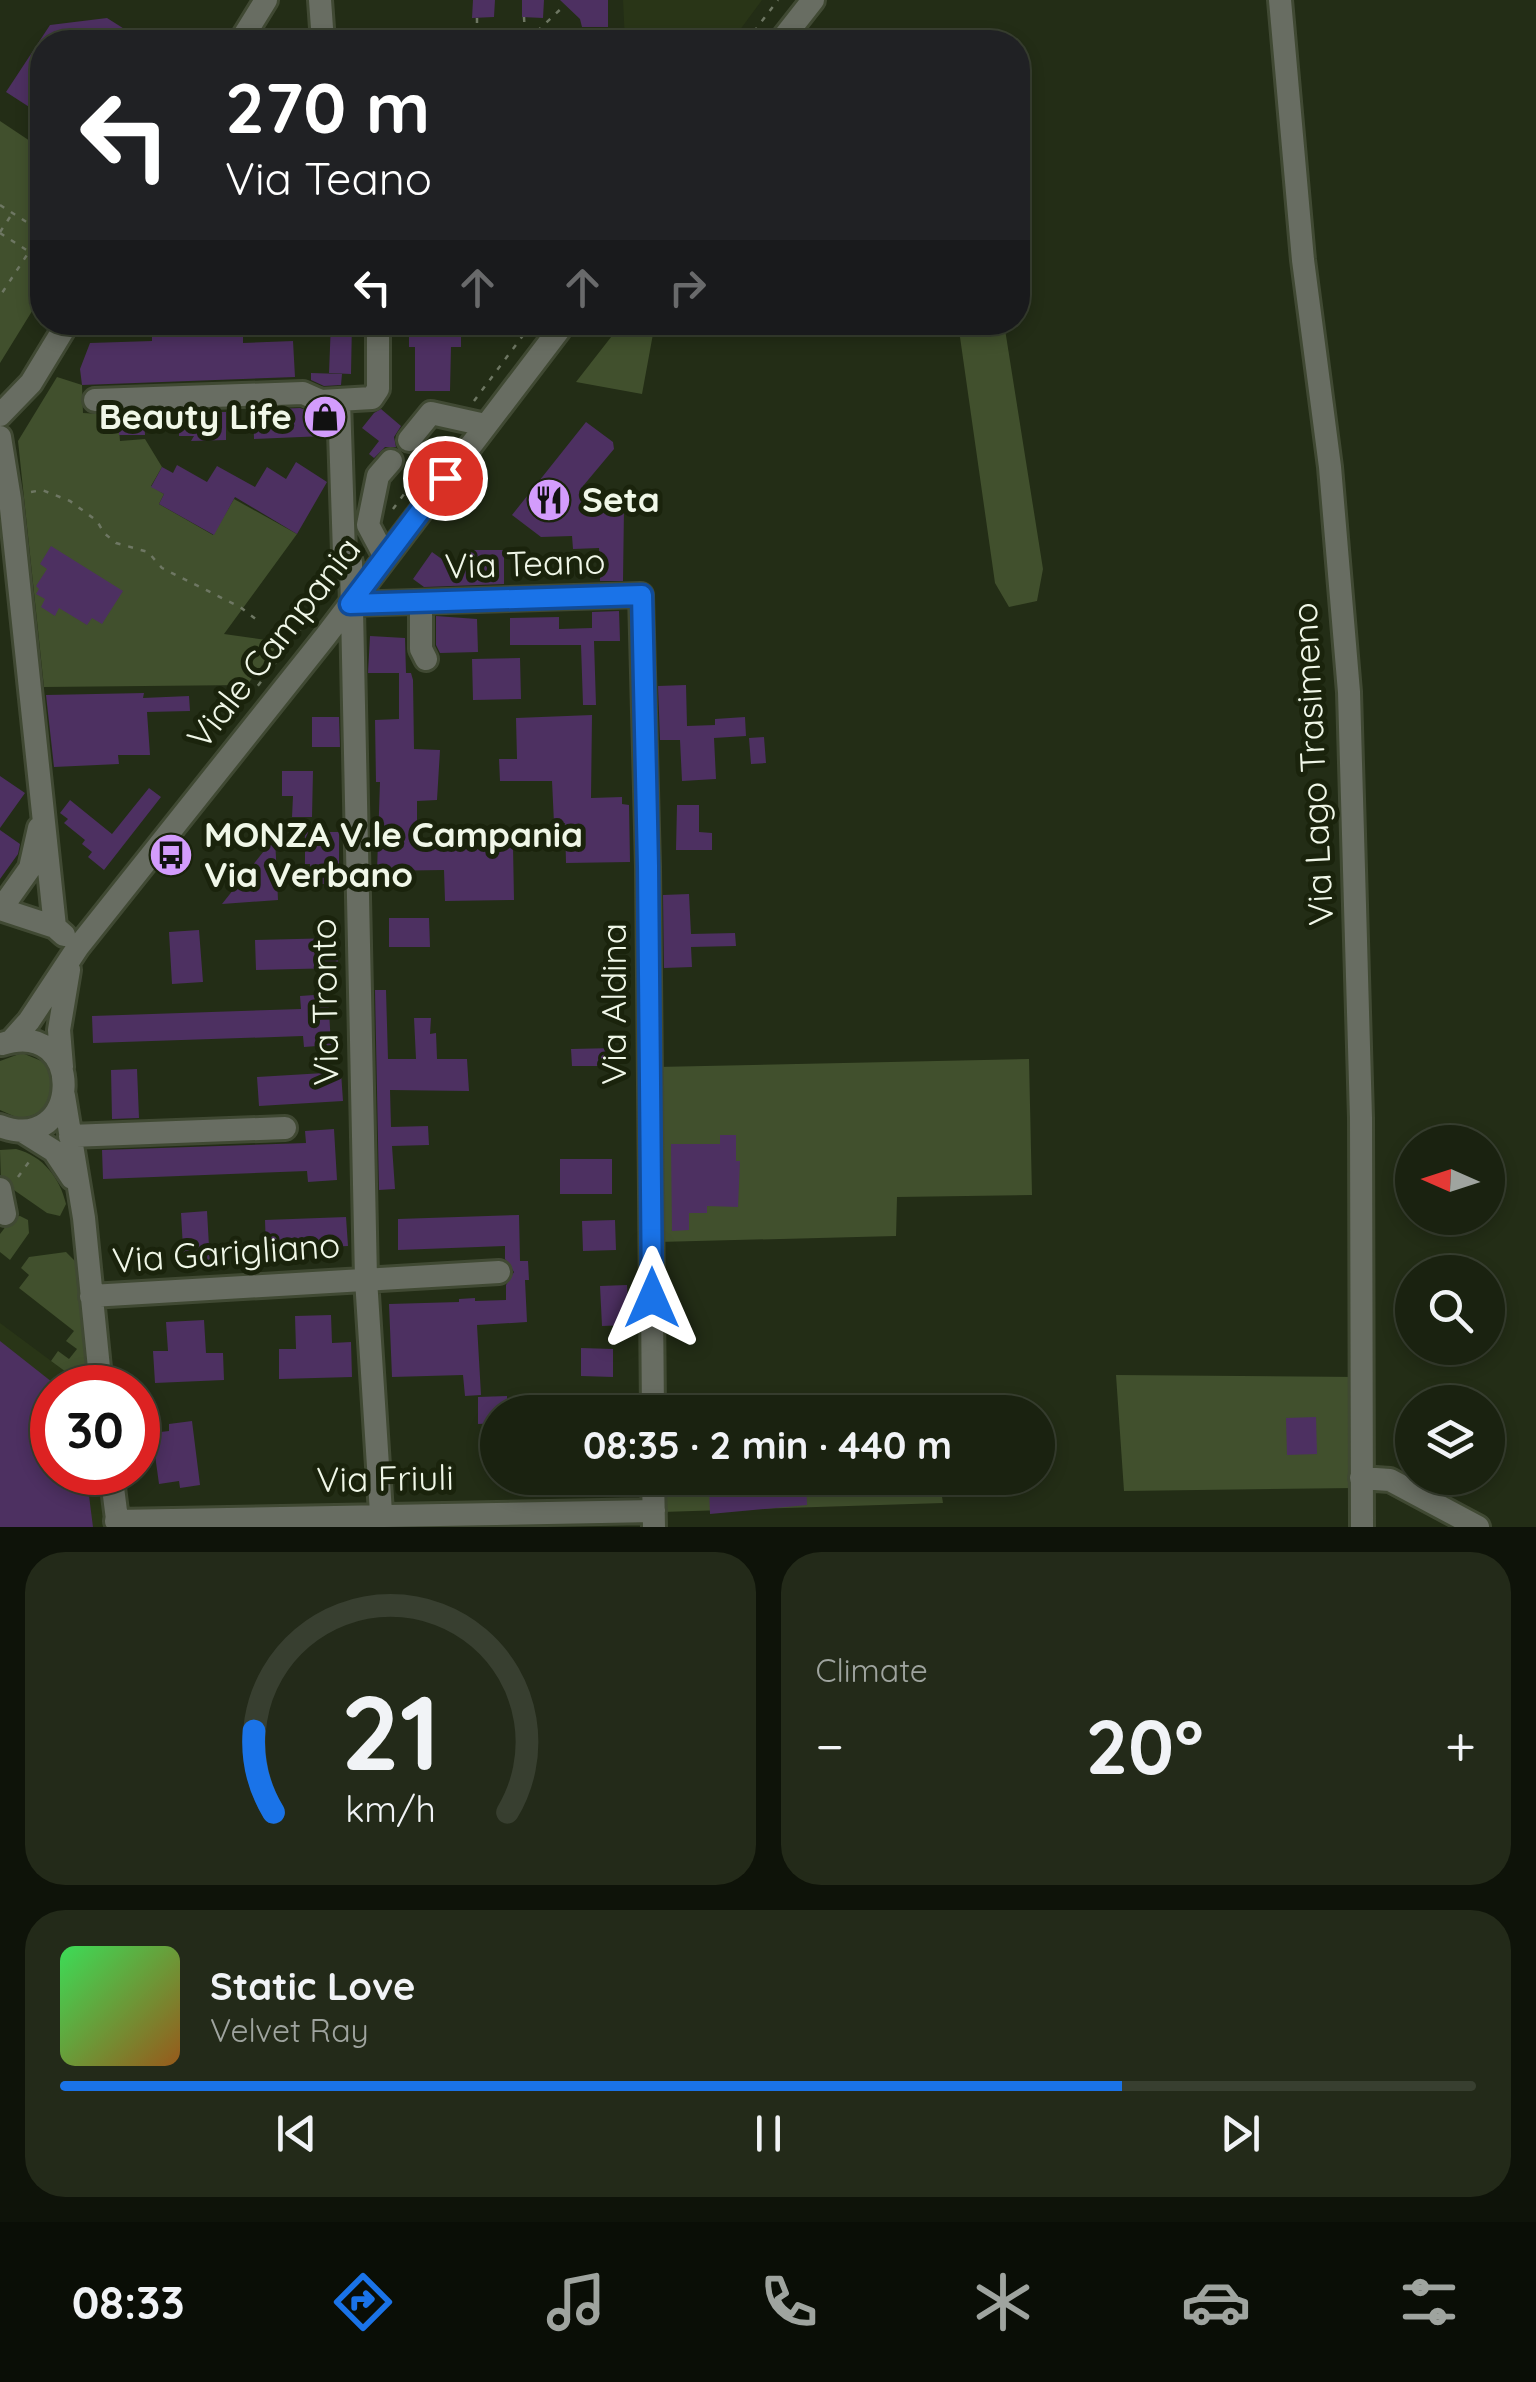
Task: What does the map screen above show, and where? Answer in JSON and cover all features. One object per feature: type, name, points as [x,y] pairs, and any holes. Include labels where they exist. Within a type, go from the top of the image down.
[{"type":"street","points":[[247,30],[266,0]]},
{"type":"street","points":[[320,0],[322,30]]},
{"type":"street","points":[[789,30],[812,0]]},
{"type":"street","name":"Via Lago Trasimeno","points":[[1280,0],[1303,260],[1330,467],[1349,692],[1361,1118],[1362,1527]]},
{"type":"street","points":[[0,415],[31,382],[60,335]]},
{"type":"street","points":[[94,400],[303,393],[339,401],[376,395],[378,335]]},
{"type":"street","name":"Viale Campania","points":[[5,1043],[30,1021],[75,952],[341,596],[385,557],[555,335]]},
{"type":"street","name":"Via Tronto","points":[[339,401],[344,553],[351,562],[341,596],[366,1279],[381,1513]]},
{"type":"street","points":[[409,440],[432,414],[486,426]]},
{"type":"street","points":[[0,439],[10,499],[55,927],[75,952]]},
{"type":"street","points":[[385,557],[368,525],[378,476],[391,461]]},
{"type":"street","name":"Via Teano","points":[[341,596],[421,602],[642,595]]},
{"type":"street","name":"Via Aldina","points":[[642,595],[652,1395]]},
{"type":"street","points":[[421,602],[421,650],[426,660]]},
{"type":"street","points":[[42,810],[30,868],[0,909],[55,927]]},
{"type":"street","name":"Viale Campania","points":[[75,952],[59,1030],[98,1365]]},
{"type":"street","points":[[5,1043],[25,1040],[40,1045],[62,1068]]},
{"type":"street","points":[[9,1130],[48,1120],[64,1096]]},
{"type":"street","points":[[70,1136],[286,1128]]},
{"type":"street","points":[[9,1130],[54,1151],[80,1194]]},
{"type":"street","points":[[366,1279],[498,1272]]},
{"type":"street","name":"Via Garigliano","points":[[91,1296],[366,1279]]},
{"type":"street","points":[[1361,1478],[1390,1480],[1478,1527]]},
{"type":"street","points":[[114,1495],[117,1524]]},
{"type":"street","name":"Via Friuli","points":[[117,1524],[381,1513],[654,1519]]},
{"type":"path","points":[[755,30],[778,0]]},
{"type":"path","points":[[539,30],[566,6]]},
{"type":"path","points":[[524,17],[525,30]]},
{"type":"path","points":[[477,18],[478,30]]},
{"type":"path","points":[[0,204],[30,224]]},
{"type":"path","points":[[12,213],[0,233],[30,251]]},
{"type":"path","points":[[0,296],[30,253]]},
{"type":"path","points":[[374,535],[523,335]]},
{"type":"path","points":[[10,499],[42,490],[70,501],[116,543],[148,552],[162,568],[240,606],[258,620]]},
{"type":"path","points":[[313,614],[341,596]]},
{"type":"path","points":[[3,1200],[35,1154]]},
{"type":"shaded area","points":[[623,0],[762,0],[740,30],[624,30]]},
{"type":"shaded area","points":[[0,121],[30,141],[30,314],[0,363]]},
{"type":"shaded area","points":[[613,335],[653,335],[642,394],[576,382]]},
{"type":"shaded area","points":[[960,335],[1006,335],[1043,569],[1037,601],[1009,607],[995,583]]},
{"type":"shaded area","points":[[57,377],[82,385],[83,413],[118,415],[120,441],[145,439],[162,467],[151,486],[164,494],[159,504],[213,535],[234,499],[297,534],[224,634],[280,642],[247,685],[44,687],[18,441]]},
{"type":"shaded area","points":[[22,1053],[44,1062],[52,1091],[45,1107],[18,1118],[0,1110],[0,1061]]},
{"type":"shaded area","points":[[1029,1059],[1032,1195],[897,1197],[896,1236],[658,1242],[656,1067]]},
{"type":"shaded area","points":[[16,1149],[34,1157],[55,1177],[66,1204],[60,1216],[47,1213],[1,1181],[0,1150]]},
{"type":"shaded area","points":[[13,1217],[28,1220],[29,1233],[10,1260],[0,1252],[0,1234]]},
{"type":"shaded area","points":[[66,1252],[76,1262],[87,1365],[56,1365],[51,1361],[58,1351],[69,1359],[77,1349],[66,1341],[74,1331],[19,1288],[29,1275],[21,1268],[29,1257]]},
{"type":"shaded area","points":[[0,1323],[57,1365],[30,1365],[30,1495],[101,1495],[105,1527],[0,1527]]},
{"type":"shaded area","points":[[1116,1375],[1357,1377],[1354,1488],[1124,1491]]},
{"type":"shaded area","points":[[662,1495],[942,1495],[943,1503],[662,1512]]},
{"type":"building","points":[[473,0],[495,0],[494,17],[472,18]]},
{"type":"building","points":[[522,0],[544,0],[543,18],[522,17]]},
{"type":"building","points":[[560,0],[608,0],[608,27],[582,27],[580,19]]},
{"type":"building","points":[[107,18],[126,30],[47,30],[50,25]]},
{"type":"building","points":[[30,55],[30,107],[6,92]]},
{"type":"building","points":[[152,335],[243,335],[243,343],[293,341],[295,377],[82,385],[80,369],[90,343],[152,341]]},
{"type":"building","points":[[330,335],[352,335],[351,374],[329,373]]},
{"type":"building","points":[[409,335],[461,335],[461,347],[451,347],[450,391],[415,391],[415,347],[409,347]]},
{"type":"building","points":[[311,373],[342,374],[341,385],[324,386],[311,380]]},
{"type":"building","points":[[300,408],[324,416],[325,436],[254,439],[253,410]]},
{"type":"building","points":[[381,409],[401,426],[394,437],[396,447],[385,447],[374,458],[369,454],[379,441],[362,428]]},
{"type":"building","points":[[179,412],[226,412],[226,440],[191,441],[194,436],[179,436]]},
{"type":"building","points":[[144,414],[145,435],[119,435],[118,415]]},
{"type":"building","points":[[586,422],[613,442],[614,449],[583,486],[612,509],[624,508],[623,581],[600,581],[599,548],[573,549],[572,536],[541,537],[512,515]]},
{"type":"building","points":[[296,462],[327,482],[297,534],[235,497],[214,535],[159,504],[164,494],[151,487],[162,467],[173,473],[177,465],[207,482],[217,466],[255,487],[267,467],[286,479]]},
{"type":"building","points":[[51,546],[123,591],[102,624],[92,618],[87,625],[59,608],[55,616],[41,607],[45,599],[36,594],[36,586],[47,569],[40,564]]},
{"type":"building","points":[[464,550],[504,550],[504,584],[424,587],[413,579],[432,552],[464,575]]},
{"type":"building","points":[[619,611],[620,641],[594,641],[596,705],[583,705],[581,645],[510,645],[510,618],[559,617],[559,629],[592,628],[592,612]]},
{"type":"building","points":[[436,616],[477,619],[478,652],[440,653],[436,645]]},
{"type":"building","points":[[370,636],[405,638],[406,673],[411,673],[413,680],[414,749],[440,750],[437,800],[417,801],[417,843],[456,842],[456,832],[519,832],[519,846],[513,846],[514,900],[445,901],[444,870],[377,871],[380,782],[376,782],[375,720],[399,719],[399,673],[368,673]]},
{"type":"building","points":[[520,658],[521,699],[473,700],[472,659]]},
{"type":"building","points":[[686,685],[687,726],[715,725],[715,719],[745,717],[746,736],[714,738],[716,779],[682,781],[680,740],[660,740],[658,686]]},
{"type":"building","points":[[144,693],[143,698],[189,696],[190,711],[147,712],[150,755],[118,755],[119,764],[54,767],[46,695]]},
{"type":"building","points":[[592,715],[591,798],[622,797],[622,804],[629,805],[630,862],[566,863],[565,823],[554,823],[552,781],[500,781],[499,759],[517,759],[516,718]]},
{"type":"building","points":[[312,717],[339,717],[340,747],[312,747]]},
{"type":"building","points":[[764,737],[766,763],[751,764],[749,738]]},
{"type":"building","points":[[282,771],[313,771],[312,817],[292,817],[293,796],[282,796]]},
{"type":"building","points":[[0,776],[25,793],[0,828]]},
{"type":"building","points":[[149,788],[161,797],[104,870],[88,857],[92,852],[82,844],[85,840],[64,823],[68,819],[60,813],[70,800],[112,834]]},
{"type":"building","points":[[677,805],[699,805],[699,832],[712,833],[712,850],[676,850]]},
{"type":"building","points":[[0,830],[20,844],[18,854],[0,879]]},
{"type":"building","points":[[305,832],[339,832],[339,884],[310,884],[310,864],[305,864]]},
{"type":"building","points":[[275,837],[278,900],[222,904]]},
{"type":"building","points":[[689,894],[691,934],[735,933],[736,946],[691,947],[692,967],[664,968],[663,895]]},
{"type":"building","points":[[389,918],[429,918],[430,947],[389,947]]},
{"type":"building","points":[[199,930],[203,982],[172,984],[169,932]]},
{"type":"building","points":[[337,938],[338,968],[256,970],[255,940]]},
{"type":"building","points":[[375,990],[386,990],[388,1059],[416,1059],[414,1018],[431,1018],[430,1034],[436,1033],[437,1059],[467,1059],[469,1091],[390,1090],[391,1127],[428,1126],[429,1145],[392,1146],[395,1189],[379,1190]]},
{"type":"building","points":[[328,994],[331,1045],[304,1047],[303,1036],[93,1043],[92,1016],[301,1009],[300,996]]},
{"type":"building","points":[[615,1048],[615,1066],[572,1066],[571,1049]]},
{"type":"building","points":[[137,1069],[139,1118],[112,1119],[111,1070]]},
{"type":"building","points":[[341,1072],[343,1101],[259,1106],[257,1077]]},
{"type":"building","points":[[334,1129],[337,1180],[308,1182],[307,1171],[103,1179],[102,1150],[306,1143],[305,1131]]},
{"type":"building","points":[[720,1135],[736,1135],[736,1161],[740,1161],[738,1207],[707,1206],[707,1213],[689,1213],[689,1230],[672,1231],[671,1144],[720,1144]]},
{"type":"building","points":[[560,1159],[612,1159],[612,1194],[560,1194]]},
{"type":"building","points":[[207,1211],[210,1264],[184,1266],[181,1213]]},
{"type":"building","points":[[519,1215],[520,1261],[528,1261],[527,1322],[477,1325],[481,1395],[465,1396],[463,1375],[392,1377],[389,1304],[475,1298],[506,1300],[506,1285],[514,1272],[505,1259],[505,1246],[398,1250],[398,1219]]},
{"type":"building","points":[[346,1217],[348,1246],[266,1249],[265,1220]]},
{"type":"building","points":[[615,1220],[616,1250],[583,1251],[582,1221]]},
{"type":"building","points":[[627,1285],[629,1325],[602,1326],[600,1286]]},
{"type":"building","points":[[331,1315],[332,1343],[351,1342],[352,1377],[279,1379],[279,1349],[296,1349],[295,1316]]},
{"type":"building","points":[[204,1320],[206,1353],[223,1353],[224,1380],[160,1383],[160,1365],[154,1365],[153,1351],[168,1351],[166,1322]]},
{"type":"building","points":[[0,1341],[30,1365],[30,1495],[89,1495],[93,1527],[0,1527]]},
{"type":"building","points":[[581,1348],[613,1349],[613,1377],[581,1376]]},
{"type":"building","points":[[1316,1417],[1317,1454],[1287,1455],[1286,1418]]},
{"type":"building","points":[[192,1421],[200,1485],[180,1488],[179,1481],[160,1484],[160,1432],[169,1431],[169,1424]]},
{"type":"building","points":[[709,1495],[807,1495],[807,1505],[710,1514]]},
{"type":"place","name":"Beauty Life","points":[[325,417]]},
{"type":"place","name":"Seta","points":[[549,500]]},
{"type":"place","name":"MONZA V.le Campania Via Verbano","points":[[171,855]]},
{"type":"route","points":[[445,478],[350,604],[642,595],[652,1298]]}]
